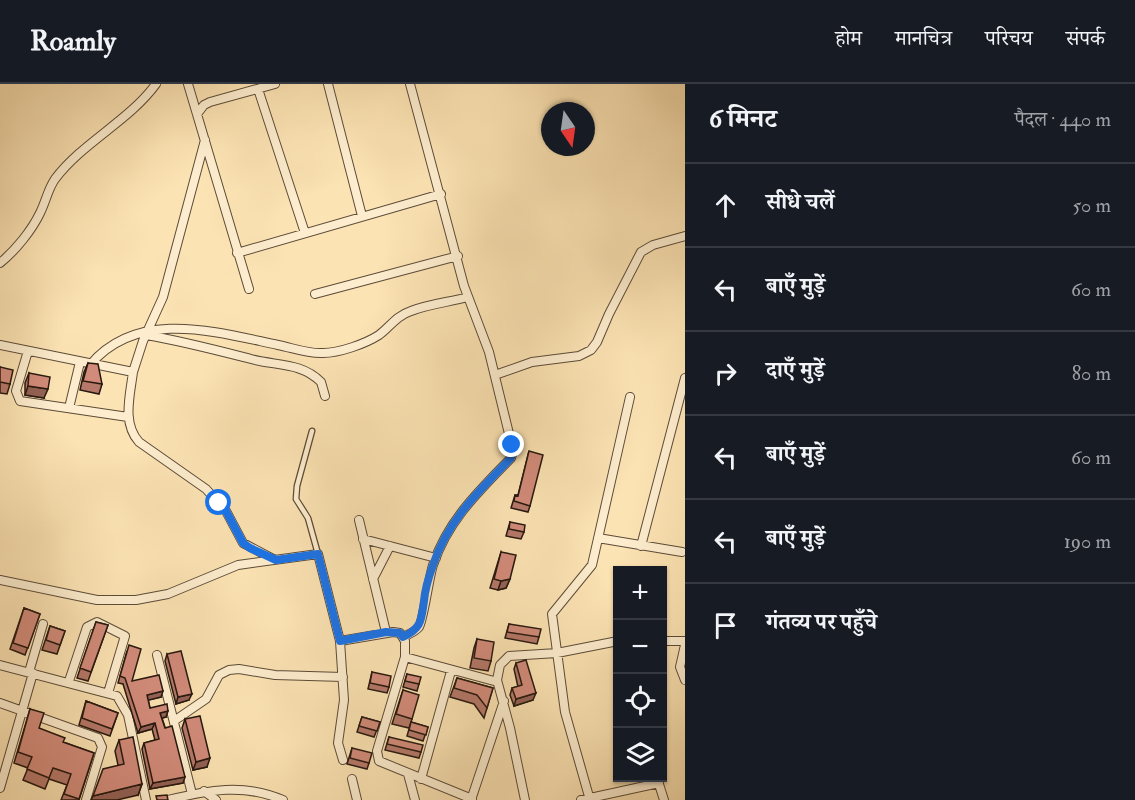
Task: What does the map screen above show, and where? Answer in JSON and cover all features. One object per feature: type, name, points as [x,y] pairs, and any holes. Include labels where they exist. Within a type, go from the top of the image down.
[{"type":"street","points":[[0,263],[14,249],[39,215],[56,178],[99,136],[146,98],[156,84]]},
{"type":"street","points":[[188,84],[249,289]]},
{"type":"street","points":[[197,114],[210,102],[275,84]]},
{"type":"street","points":[[328,84],[362,216]]},
{"type":"street","points":[[403,637],[414,632],[422,621],[424,601],[436,558],[457,514],[513,453],[484,334],[468,297],[410,84]]},
{"type":"street","points":[[258,89],[305,233]]},
{"type":"street","points":[[205,140],[163,297],[133,372],[128,417],[132,434],[139,442],[206,489],[226,511],[243,543],[276,560]]},
{"type":"street","points":[[237,253],[441,194]]},
{"type":"street","points":[[495,375],[532,362],[579,356],[591,350],[641,252],[653,245],[685,236]]},
{"type":"street","points":[[315,294],[458,256]]},
{"type":"street","points":[[90,364],[116,344],[148,332],[177,328],[324,354],[379,335],[391,322],[412,310],[468,297]]},
{"type":"street","points":[[148,332],[259,361],[300,368],[321,382],[325,396]]},
{"type":"street","points":[[0,345],[133,372]]},
{"type":"street","points":[[28,351],[16,391],[17,399],[128,417]]},
{"type":"street","points":[[69,408],[80,362]]},
{"type":"street","points":[[641,546],[685,378]]},
{"type":"street","points":[[630,397],[592,565],[552,614],[565,712],[587,799],[651,782]]},
{"type":"street","points":[[359,520],[386,632]]},
{"type":"street","points":[[598,538],[682,552]]},
{"type":"street","points":[[363,539],[436,558]]},
{"type":"street","points":[[373,579],[390,546]]},
{"type":"street","points":[[0,580],[97,600],[136,600],[168,594],[238,565],[318,554],[340,641],[344,700],[338,742],[343,760]]},
{"type":"street","points":[[69,681],[87,627],[97,622],[125,636],[108,693]]},
{"type":"street","points":[[0,788],[43,624]]},
{"type":"street","points":[[340,641],[386,632],[400,633],[403,637],[405,657],[376,756],[383,764],[472,799],[504,700]]},
{"type":"street","points":[[667,641],[685,643],[680,667],[685,680]]},
{"type":"street","points":[[525,800],[504,700],[497,680],[500,665],[509,656],[557,653],[613,642]]},
{"type":"street","points":[[157,655],[174,721],[189,796]]},
{"type":"street","points":[[405,657],[483,680],[497,680]]},
{"type":"street","points":[[0,665],[69,681],[117,696],[125,708],[146,800]]},
{"type":"street","points":[[174,721],[206,699],[219,675],[230,670],[239,669],[275,675],[343,677]]},
{"type":"street","points":[[421,779],[451,670]]},
{"type":"street","points":[[0,703],[21,713],[98,738],[102,747],[86,800]]},
{"type":"street","points":[[408,774],[415,800]]},
{"type":"street","points":[[352,779],[357,800]]},
{"type":"street","points":[[659,782],[664,800]]},
{"type":"street","points":[[168,800],[204,791],[254,790],[283,800]]},
{"type":"street","points":[[204,791],[216,800]]},
{"type":"lane","points":[[312,431],[297,486],[296,499],[308,518],[318,554]]},
{"type":"building","points":[[88,363],[98,364],[102,384],[83,381]]},
{"type":"building","points":[[0,367],[13,370],[10,384],[0,382]]},
{"type":"building","points":[[29,373],[50,377],[48,389],[28,386]]},
{"type":"building","points":[[529,451],[543,455],[530,506],[514,501],[515,495],[518,496]]},
{"type":"building","points":[[510,522],[525,525],[524,532],[509,529]]},
{"type":"building","points":[[501,552],[516,555],[510,579],[501,581],[494,579]]},
{"type":"building","points":[[24,608],[40,614],[28,648],[13,643]]},
{"type":"building","points":[[96,622],[108,625],[91,672],[80,668]]},
{"type":"building","points":[[509,624],[541,629],[539,637],[507,632]]},
{"type":"building","points":[[50,626],[65,631],[60,645],[46,640]]},
{"type":"building","points":[[477,639],[494,642],[491,661],[474,658]]},
{"type":"building","points":[[129,645],[141,649],[132,681],[159,675],[163,691],[147,695],[150,708],[167,704],[168,711],[160,713],[165,728],[172,726],[185,777],[153,783],[144,743],[159,739],[155,723],[141,727],[125,678],[120,676]]},
{"type":"building","points":[[181,651],[192,694],[178,697],[167,654]]},
{"type":"building","points":[[526,660],[536,693],[516,699],[512,688],[522,685],[516,663]]},
{"type":"building","points":[[372,672],[391,676],[389,687],[370,683]]},
{"type":"building","points":[[407,674],[421,677],[419,684],[405,681]]},
{"type":"building","points":[[457,678],[493,688],[487,708],[477,695],[454,688]]},
{"type":"building","points":[[403,690],[419,695],[412,719],[396,714]]},
{"type":"building","points":[[86,701],[118,713],[112,729],[82,718]]},
{"type":"building","points":[[30,709],[44,713],[39,728],[65,738],[63,742],[94,753],[79,799],[64,794],[71,774],[53,768],[49,778],[27,769],[32,757],[18,752]]},
{"type":"building","points":[[200,716],[210,758],[196,762],[185,719]]},
{"type":"building","points":[[362,717],[380,722],[377,731],[359,726]]},
{"type":"building","points":[[411,722],[428,727],[426,735],[409,730]]},
{"type":"building","points":[[133,737],[142,784],[93,796],[103,769],[124,764],[119,740]]},
{"type":"building","points":[[389,737],[423,745],[421,752],[387,744]]},
{"type":"building","points":[[352,748],[372,753],[369,763],[350,758]]},
{"type":"building","points":[[167,795],[168,800],[157,800],[156,796]]},
{"type":"route","points":[[219,503],[226,511],[243,543],[250,548],[276,560],[318,554],[340,641],[386,632],[400,633],[403,637],[420,627],[433,566],[447,531],[457,514],[511,458],[512,445]]}]
